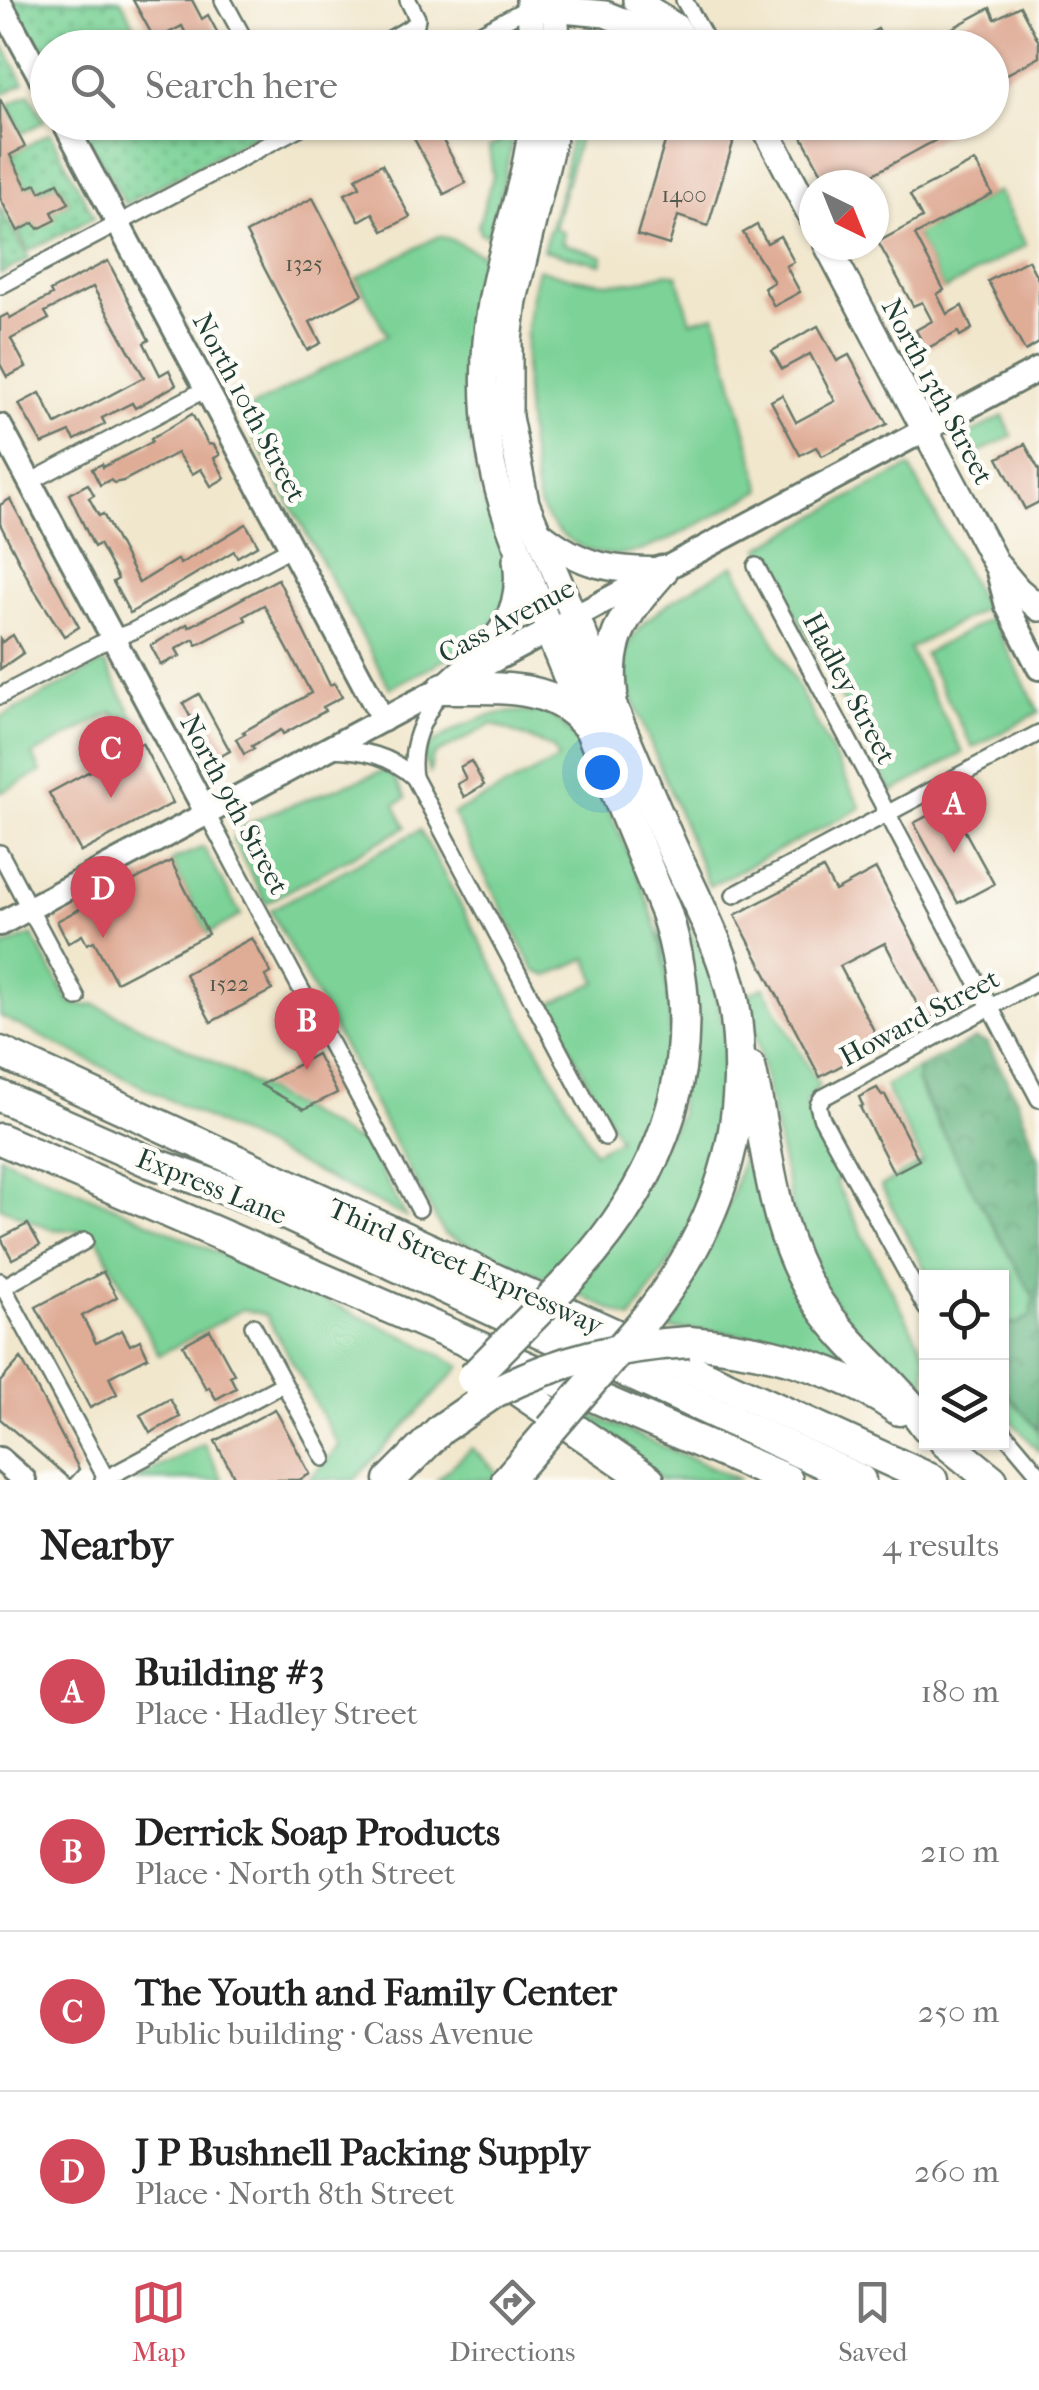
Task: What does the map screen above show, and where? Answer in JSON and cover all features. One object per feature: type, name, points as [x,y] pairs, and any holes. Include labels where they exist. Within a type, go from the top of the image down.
[{"type":"highway","points":[[662,571],[626,616],[614,640],[602,722],[708,928],[734,1002],[757,1100],[770,1182],[790,1251],[830,1318],[919,1416]]},
{"type":"highway","points":[[390,1480],[483,1385],[626,1212],[651,1166],[674,1099],[684,1032],[680,970],[666,913],[602,722],[562,624]]},
{"type":"highway","points":[[444,688],[537,692],[602,722]]},
{"type":"highway","points":[[507,1480],[643,1322],[694,1251],[714,1210],[736,1120],[739,1073],[734,1002]]},
{"type":"highway","points":[[0,1030],[286,1170],[333,1206]]},
{"type":"highway","name":"Third Street Expressway","points":[[0,1052],[932,1480]]},
{"type":"highway","points":[[0,1076],[250,1198]]},
{"type":"highway","name":"Express Lane","points":[[0,1096],[150,1162],[250,1198],[860,1480]]},
{"type":"highway","points":[[0,1139],[788,1480]]},
{"type":"highway","points":[[356,1292],[466,1355],[650,1480]]},
{"type":"highway","points":[[381,1480],[404,1446],[483,1385],[597,1353],[689,1342],[752,1349],[822,1368],[919,1423]]},
{"type":"highway","points":[[955,1450],[992,1480]]},
{"type":"main road","points":[[636,0],[678,30]]},
{"type":"main road","points":[[536,30],[541,3]]},
{"type":"main road","points":[[541,3],[551,30]]},
{"type":"main road","points":[[541,3],[617,18],[636,30]]},
{"type":"main road","points":[[529,140],[495,280],[485,354],[485,408],[490,456],[562,624]]},
{"type":"main road","points":[[444,688],[498,637],[512,616],[519,586],[524,533],[512,446],[508,359],[514,300],[553,140]]},
{"type":"main road","points":[[771,140],[799,193]]},
{"type":"main road","name":"North 13th Street","points":[[834,260],[996,564],[1039,608]]},
{"type":"main road","points":[[524,533],[590,564],[662,571]]},
{"type":"street","points":[[223,0],[239,30]]},
{"type":"street","points":[[406,30],[416,24],[417,18],[408,0]]},
{"type":"street","points":[[684,0],[701,30]]},
{"type":"street","points":[[0,3],[30,58]]},
{"type":"street","points":[[488,30],[541,3]]},
{"type":"street","name":"North 10th Street","points":[[74,140],[383,720]]},
{"type":"street","points":[[0,286],[276,140]]},
{"type":"street","name":"Cass Avenue","points":[[0,924],[1039,369]]},
{"type":"street","points":[[30,482],[206,389]]},
{"type":"street","name":"North 9th Street","points":[[0,426],[419,1209]]},
{"type":"street","points":[[0,696],[291,548]]},
{"type":"street","name":"North 13th Street","points":[[996,564],[1007,606],[1039,668]]},
{"type":"street","name":"Hadley Street","points":[[756,566],[1039,1098]]},
{"type":"street","points":[[444,688],[416,736],[414,777],[605,1137]]},
{"type":"street","points":[[734,895],[1039,733]]},
{"type":"street","points":[[328,749],[372,752],[414,777]]},
{"type":"street","points":[[0,852],[78,998]]},
{"type":"street","name":"Howard Street","points":[[919,1295],[818,1110],[822,1098],[1039,981]]},
{"type":"street","points":[[85,1241],[1,1286],[106,1480],[284,1384]]},
{"type":"street","points":[[252,1326],[324,1458]]},
{"type":"street","points":[[1009,1438],[1039,1474]]},
{"type":"street","points":[[0,1459],[24,1480]]},
{"type":"green space","points":[[11,0],[121,0],[137,30],[30,30]]},
{"type":"green space","points":[[0,39],[24,83],[0,96]]},
{"type":"green space","points":[[29,94],[30,129],[23,133],[8,105]]},
{"type":"green space","points":[[37,140],[54,140],[94,217],[28,251],[18,231],[69,202],[58,183],[40,192],[36,184],[27,189],[10,155]]},
{"type":"green space","points":[[89,140],[247,140],[125,204]]},
{"type":"green space","points":[[512,140],[488,236],[480,233],[478,226],[493,176],[489,147]]},
{"type":"green space","points":[[570,140],[578,140],[554,227],[564,233],[562,243],[603,256],[601,264],[543,250],[562,187]]},
{"type":"green space","points":[[998,191],[1026,245],[944,290],[910,225],[928,228]]},
{"type":"green space","points":[[0,207],[29,259],[0,274]]},
{"type":"green space","points":[[439,236],[483,254],[467,353],[467,403],[476,482],[501,545],[508,588],[497,617],[472,643],[390,688],[241,413],[387,335],[357,278]]},
{"type":"green space","points":[[538,269],[612,283],[677,275],[691,321],[715,315],[762,490],[670,539],[633,553],[595,552],[574,543],[555,528],[538,500],[527,417],[526,342]]},
{"type":"green space","points":[[1003,416],[1012,436],[972,456],[963,438]]},
{"type":"green space","points":[[910,467],[985,608],[909,649],[963,753],[892,792],[760,548]]},
{"type":"green space","points":[[734,565],[861,808],[709,886],[627,686],[624,658],[631,640],[655,614]]},
{"type":"green space","points":[[991,618],[1039,712],[973,748],[924,654]]},
{"type":"green space","points":[[101,664],[106,665],[135,720],[123,727],[113,712],[33,755],[41,772],[0,793],[0,718]]},
{"type":"green space","points":[[535,709],[563,725],[588,763],[656,925],[670,1011],[661,1097],[647,1137],[606,1211],[547,1279],[444,1234],[270,910],[420,830],[594,1152],[619,1139],[549,1008],[597,982],[587,958],[548,976],[535,971],[453,814],[558,760],[553,748],[492,724],[433,756],[430,772],[424,760],[426,748],[463,726],[505,713],[533,713]]},
{"type":"green space","points":[[384,771],[394,777],[406,798],[395,805],[406,827],[266,903],[233,840],[237,830],[270,813]]},
{"type":"green space","points":[[203,847],[241,915],[208,934],[171,861]]},
{"type":"green space","points":[[653,851],[709,968],[725,1034],[728,1099],[696,1224],[631,1319],[571,1291],[680,1115]]},
{"type":"green space","points":[[32,935],[70,1003],[94,1004],[212,1061],[354,1140],[361,1136],[406,1217],[0,1016],[0,948]]},
{"type":"green space","points":[[764,987],[819,1086],[807,1100],[807,1108],[841,1176],[835,1181],[919,1343],[919,1398],[875,1357],[803,1259],[747,994]]},
{"type":"green space","points":[[975,1039],[987,1043],[1017,1099],[1039,1159],[1039,1431],[1009,1396],[1009,1325],[1031,1316],[1034,1298],[917,1080],[919,1068]]},
{"type":"green space","points":[[919,1068],[917,1080],[924,1099],[1035,1298],[1031,1315],[1018,1323],[1009,1325],[1009,1270],[925,1270],[881,1186],[923,1162],[885,1086]]},
{"type":"green space","points":[[749,1127],[852,1362],[755,1337],[654,1329],[688,1283],[715,1234],[735,1183]]},
{"type":"green space","points":[[0,1156],[409,1338],[461,1366],[354,1480],[309,1480],[339,1446],[266,1315],[243,1309],[159,1355],[96,1236],[85,1231],[50,1229],[0,1207]]},
{"type":"green space","points":[[1009,1396],[1039,1431],[1039,1452],[1009,1418]]},
{"type":"green space","points":[[584,1412],[740,1480],[662,1480],[575,1421]]},
{"type":"green space","points":[[204,1444],[223,1480],[134,1480]]},
{"type":"green space","points":[[472,1448],[499,1474],[493,1480],[437,1480]]},
{"type":"building","points":[[133,0],[192,0],[202,19],[208,15],[216,30],[184,30],[182,26],[174,30],[150,30]]},
{"type":"building","points":[[1020,6],[1039,42],[1039,57],[1009,73],[1009,30],[949,30],[990,8],[995,19]]},
{"type":"building","points":[[0,99],[25,147],[10,155],[27,188],[36,184],[40,192],[58,183],[69,203],[52,212],[56,220],[38,229],[34,223],[18,231],[0,198]]},
{"type":"building","points":[[415,140],[443,140],[466,183],[444,194]]},
{"type":"building","points":[[666,140],[732,140],[708,226],[678,216],[669,245],[637,235]]},
{"type":"building","points":[[804,140],[936,140],[881,170],[820,170]]},
{"type":"building","points":[[975,161],[992,194],[915,235],[944,290],[937,294],[947,314],[962,306],[972,329],[926,349],[916,330],[932,321],[922,302],[913,306],[888,260],[889,236],[922,218],[910,195]]},
{"type":"building","points":[[382,164],[410,217],[383,231],[373,213],[359,221],[345,194],[360,187],[356,178]]},
{"type":"building","points":[[313,198],[363,294],[310,322],[321,343],[307,350],[246,233]]},
{"type":"building","points":[[757,225],[767,243],[780,236],[794,262],[786,266],[800,292],[774,306],[764,288],[774,282],[743,233]]},
{"type":"building","points":[[1028,260],[1039,281],[1039,343],[1025,351],[988,281]]},
{"type":"building","points":[[108,261],[149,340],[144,343],[160,375],[169,370],[176,385],[135,408],[132,403],[102,418],[105,424],[75,440],[70,432],[42,444],[19,404],[40,393],[56,424],[144,377],[93,287],[45,312],[49,319],[11,339],[26,367],[7,377],[0,364],[0,318],[8,314],[10,318],[52,295],[50,291]]},
{"type":"building","points":[[818,326],[837,361],[849,355],[887,424],[822,456],[816,447],[800,455],[771,401],[782,395],[796,422],[835,401],[810,354],[782,369],[772,351]]},
{"type":"building","points":[[192,414],[208,444],[214,445],[220,455],[214,458],[225,478],[211,486],[201,469],[192,474],[177,453],[123,481],[110,480],[100,485],[92,469],[152,442],[151,439]]},
{"type":"building","points":[[1025,444],[1039,470],[1039,502],[1025,509],[998,458]]},
{"type":"building","points":[[88,484],[94,495],[89,498],[99,516],[103,514],[139,583],[178,559],[180,564],[246,524],[258,545],[237,557],[234,551],[130,613],[113,582],[118,579],[99,544],[94,547],[69,494]]},
{"type":"building","points":[[10,499],[79,627],[64,636],[33,588],[0,524],[0,505]]},
{"type":"building","points":[[278,579],[330,685],[334,683],[342,697],[323,707],[325,711],[283,734],[281,730],[244,754],[236,739],[243,732],[311,693],[264,605],[244,616],[246,620],[197,645],[194,639],[176,649],[180,656],[161,665],[151,646]]},
{"type":"building","points":[[13,635],[23,653],[0,669],[0,639],[2,642]]},
{"type":"building","points":[[199,694],[230,751],[213,760],[183,703]]},
{"type":"building","points":[[142,743],[173,803],[81,852],[49,793]]},
{"type":"building","points":[[471,761],[484,785],[464,797],[457,784],[466,779],[460,767]]},
{"type":"building","points":[[950,804],[994,884],[958,903],[914,823]]},
{"type":"building","points":[[171,861],[208,934],[116,982],[94,941],[87,944],[82,935],[68,943],[57,921]]},
{"type":"building","points":[[823,869],[835,891],[876,869],[949,1008],[926,1021],[885,943],[840,966],[881,1044],[820,1077],[735,915]]},
{"type":"building","points":[[252,938],[271,973],[265,976],[272,990],[211,1022],[185,974]]},
{"type":"building","points":[[317,1054],[337,1093],[304,1109],[261,1085]]},
{"type":"building","points":[[877,1088],[885,1095],[919,1160],[894,1173],[860,1107],[863,1106],[859,1097]]},
{"type":"building","points":[[28,1224],[40,1245],[12,1259],[1,1238]]},
{"type":"building","points":[[103,1272],[117,1297],[82,1316],[96,1343],[122,1330],[130,1345],[140,1340],[148,1357],[109,1377],[117,1394],[90,1408],[36,1307]]},
{"type":"building","points":[[210,1330],[234,1374],[230,1376],[236,1388],[216,1399],[209,1387],[206,1389],[183,1345]]},
{"type":"building","points":[[21,1358],[79,1469],[70,1479],[0,1419],[0,1382]]},
{"type":"building","points":[[170,1399],[180,1417],[150,1433],[140,1415]]},
{"type":"building","points":[[275,1409],[310,1474],[299,1480],[236,1480],[215,1441]]},
{"type":"place","name":"The Youth and Family Center","points":[[111,798]]},
{"type":"place","name":"Building #3","points":[[954,853]]},
{"type":"place","name":"J P Bushnell Packing Supply","points":[[103,938]]},
{"type":"place","name":"Derrick Soap Products","points":[[307,1070]]}]
